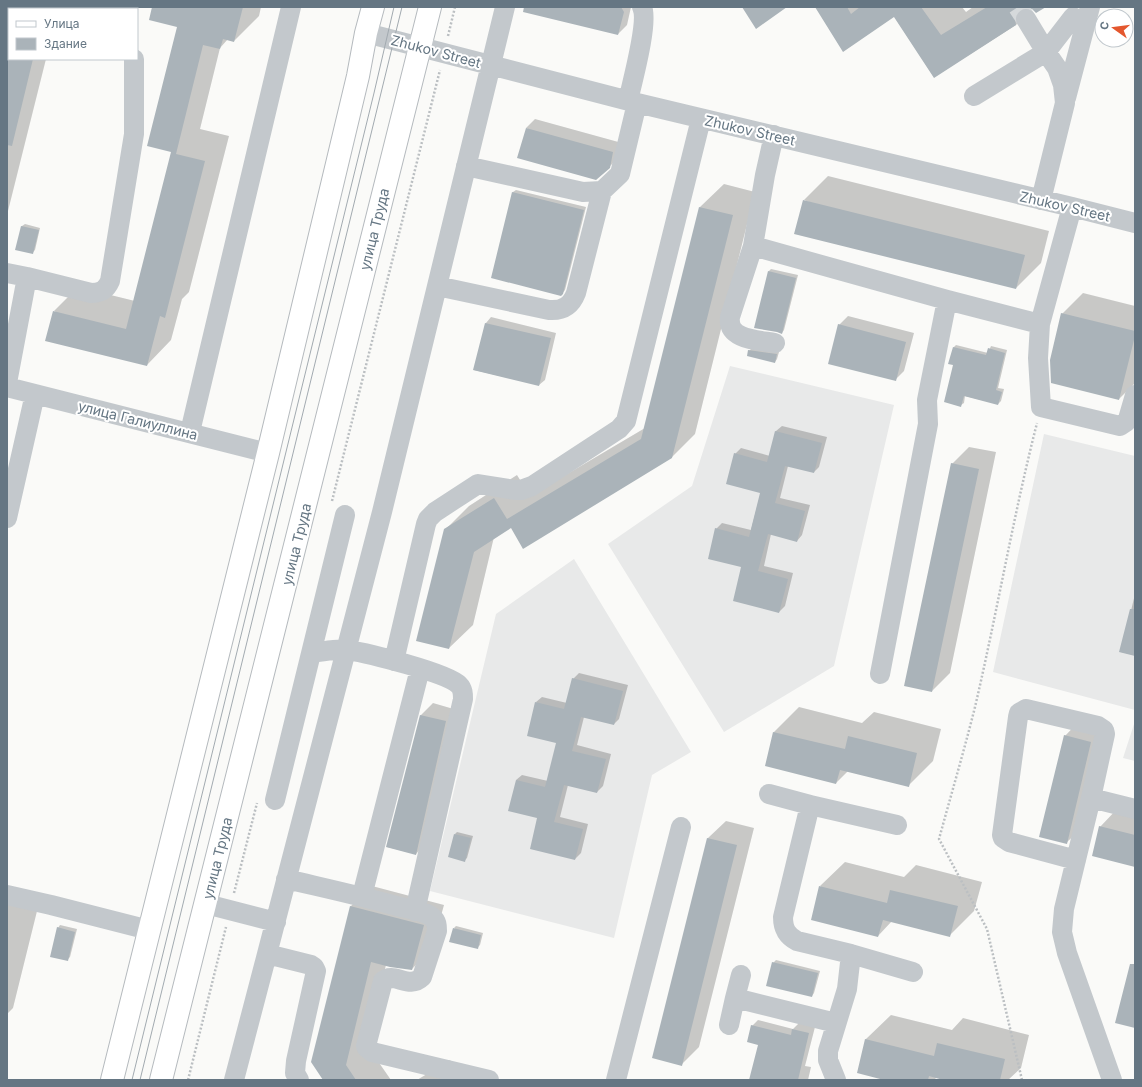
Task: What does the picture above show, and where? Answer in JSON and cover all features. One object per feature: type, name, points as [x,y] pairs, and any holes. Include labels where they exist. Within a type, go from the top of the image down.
[{"type":"main road","points":[[112,1080],[268,453],[358,76],[366,33],[373,7]]},
{"type":"main road","name":"улица Труда","points":[[161,1080],[430,7]]},
{"type":"street","points":[[190,432],[291,7]]},
{"type":"street","points":[[234,1080],[346,650],[505,7]]},
{"type":"street","points":[[437,286],[549,310],[558,310],[566,307],[573,301],[602,191],[620,174],[643,25],[644,10],[642,7]]},
{"type":"street","points":[[1041,200],[1069,104],[1090,7]]},
{"type":"street","points":[[974,96],[1046,52],[1073,17]]},
{"type":"street","points":[[1026,19],[1057,68],[1069,104]]},
{"type":"street","name":"Zhukov Street","points":[[366,33],[632,102],[1135,223]]},
{"type":"street","points":[[7,273],[91,293],[103,291],[110,281],[134,134],[134,60]]},
{"type":"street","points":[[394,661],[426,524],[431,516],[478,484],[515,490],[532,486],[619,429],[626,421],[701,119]]},
{"type":"street","points":[[774,135],[765,175],[753,246],[729,323],[731,329],[740,336],[775,343]]},
{"type":"street","points":[[466,166],[583,192],[602,191]]},
{"type":"street","points":[[1072,207],[1040,324],[1038,358],[1041,407],[1120,426],[1128,419],[1135,395]]},
{"type":"street","points":[[753,246],[947,300],[1040,324]]},
{"type":"street","points":[[7,382],[27,277]]},
{"type":"street","points":[[880,674],[928,424],[926,400],[947,300]]},
{"type":"street","name":"улица Галиуллина","points":[[7,387],[190,432],[268,453]]},
{"type":"street","points":[[7,518],[14,450],[35,394]]},
{"type":"street","points":[[275,800],[345,516]]},
{"type":"street","points":[[311,653],[346,650],[394,661],[456,683],[460,686],[463,692],[463,699],[415,911]]},
{"type":"street","points":[[362,896],[420,669]]},
{"type":"street","points":[[1076,860],[1009,842],[1003,838],[1002,835],[1018,717],[1022,710],[1030,708],[1098,726],[1104,730],[1105,738],[1091,798],[1076,860],[1064,909],[1062,932],[1066,953],[1112,1080]]},
{"type":"street","points":[[769,794],[897,825]]},
{"type":"street","points":[[1091,798],[1135,809]]},
{"type":"street","points":[[810,805],[783,917],[785,932],[797,941],[851,954],[913,972]]},
{"type":"street","points":[[616,1080],[680,827]]},
{"type":"street","points":[[286,879],[362,896],[432,917],[437,926],[437,931],[424,973],[419,981],[414,982],[391,978],[383,981],[366,1042],[367,1048],[372,1052],[489,1080]]},
{"type":"street","points":[[7,895],[149,930]]},
{"type":"street","points":[[206,904],[276,922]]},
{"type":"street","points":[[267,954],[314,966],[316,971],[296,1061],[296,1073],[299,1080]]},
{"type":"street","points":[[836,1080],[828,1060],[828,1051],[847,989],[851,954]]},
{"type":"street","points":[[729,1025],[741,975]]},
{"type":"street","points":[[735,998],[836,1023]]},
{"type":"path","points":[[1022,1080],[987,929],[939,838],[974,708],[1006,567],[1025,470],[1041,407]]},
{"type":"shaded area","points":[[730,366],[894,405],[834,666],[724,732],[608,544],[692,486]]},
{"type":"shaded area","points":[[1044,434],[1135,456],[1135,710],[993,672]]},
{"type":"shaded area","points":[[574,559],[691,752],[652,775],[614,938],[430,891],[496,614]]},
{"type":"shaded area","points":[[1135,721],[1135,761],[1123,758]]},
{"type":"building","points":[[152,7],[243,7],[234,42],[223,39],[220,49],[203,45],[176,154],[205,161],[165,318],[160,316],[147,366],[45,341],[53,311],[126,329],[171,152],[147,146],[177,27],[149,20]]},
{"type":"building","points":[[524,7],[621,7],[624,12],[618,35],[523,12]]},
{"type":"building","points":[[742,7],[787,7],[756,29]]},
{"type":"building","points":[[815,7],[847,7],[851,14],[860,7],[921,7],[941,35],[987,7],[1046,7],[1036,13],[1032,9],[1020,9],[1016,13],[1016,25],[934,78],[894,17],[843,52]]},
{"type":"building","points":[[7,59],[33,60],[12,146],[7,145]]},
{"type":"building","points":[[526,128],[613,152],[610,168],[596,180],[517,158]]},
{"type":"building","points":[[512,192],[584,210],[563,294],[561,296],[491,278]]},
{"type":"building","points":[[803,200],[1025,255],[1016,289],[794,234]]},
{"type":"building","points":[[699,207],[733,215],[672,458],[523,549],[511,528],[474,552],[449,649],[416,641],[444,529],[494,498],[507,519],[641,439]]},
{"type":"building","points":[[21,226],[39,230],[33,254],[15,250]]},
{"type":"building","points":[[768,271],[796,278],[782,334],[754,328]]},
{"type":"building","points":[[1061,313],[1135,331],[1119,400],[1051,383],[1050,360]]},
{"type":"building","points":[[485,323],[551,338],[539,386],[473,370]]},
{"type":"building","points":[[838,324],[906,342],[896,381],[828,364]]},
{"type":"building","points":[[953,347],[986,355],[988,348],[1005,353],[996,390],[1002,392],[998,405],[964,396],[961,407],[944,402],[953,365],[948,364]]},
{"type":"building","points":[[748,350],[777,354],[775,363],[747,356]]},
{"type":"building","points":[[775,431],[822,443],[814,473],[785,466],[775,503],[805,511],[797,542],[768,534],[758,571],[788,579],[779,613],[733,601],[741,567],[708,559],[715,528],[749,537],[760,493],[726,484],[734,453],[767,462]]},
{"type":"building","points":[[951,463],[979,469],[932,692],[904,686]]},
{"type":"building","points":[[1130,609],[1135,609],[1135,656],[1119,652]]},
{"type":"building","points":[[572,678],[623,691],[614,725],[581,717],[572,751],[606,759],[597,793],[564,785],[554,822],[583,829],[575,860],[530,849],[537,818],[508,811],[516,780],[545,787],[556,743],[527,736],[535,702],[564,709]]},
{"type":"building","points":[[420,715],[446,721],[416,855],[386,847]]},
{"type":"building","points":[[773,732],[845,749],[848,736],[917,753],[909,787],[840,770],[836,784],[765,766]]},
{"type":"building","points":[[1064,735],[1091,742],[1067,844],[1039,837]]},
{"type":"building","points":[[1099,826],[1135,835],[1135,867],[1092,856]]},
{"type":"building","points":[[454,834],[471,838],[465,862],[448,857]]},
{"type":"building","points":[[707,838],[737,845],[682,1066],[652,1058]]},
{"type":"building","points":[[819,886],[887,903],[890,890],[958,906],[950,937],[883,920],[878,937],[811,920]]},
{"type":"building","points":[[350,906],[424,925],[412,970],[390,967],[371,962],[346,1065],[356,1080],[323,1080],[311,1062]]},
{"type":"building","points":[[57,927],[75,932],[68,961],[50,957]]},
{"type":"building","points":[[453,928],[481,935],[478,949],[449,942]]},
{"type":"building","points":[[772,962],[818,973],[812,997],[766,986]]},
{"type":"building","points":[[1130,964],[1135,964],[1135,1028],[1115,1023]]},
{"type":"building","points":[[751,1025],[791,1035],[792,1029],[809,1033],[798,1080],[749,1080],[758,1045],[747,1042]]},
{"type":"building","points":[[865,1039],[934,1056],[937,1043],[1005,1059],[1000,1080],[943,1080],[929,1076],[928,1080],[884,1080],[857,1073]]},
{"type":"tunnel","points":[[1018,7],[1026,19]]},
{"type":"tram line","points":[[132,1080],[394,7]]},
{"type":"tram line","points":[[140,1080],[402,7]]}]
